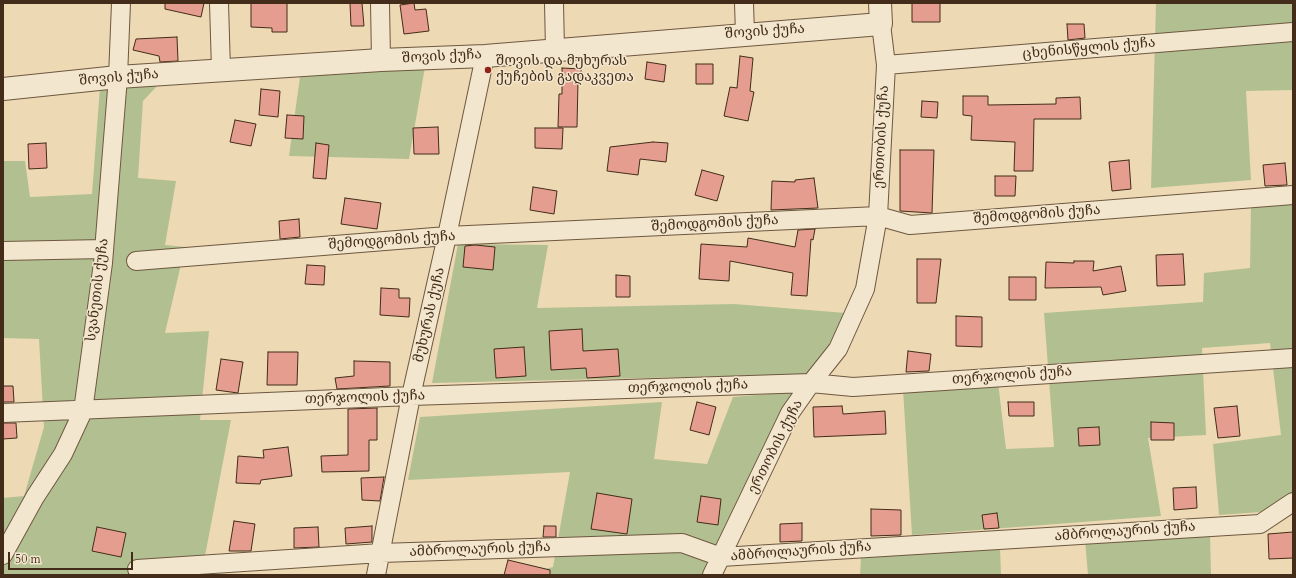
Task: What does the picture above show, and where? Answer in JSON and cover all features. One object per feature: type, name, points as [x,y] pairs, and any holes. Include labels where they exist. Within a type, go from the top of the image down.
[{"type":"street","name":"სვანეთის ქუჩა","points":[[3,555],[35,497],[64,454],[83,411],[104,249],[118,77],[121,3]]},
{"type":"street","points":[[219,3],[221,70]]},
{"type":"street","points":[[380,3],[382,60]]},
{"type":"street","points":[[554,3],[555,50]]},
{"type":"street","points":[[744,3],[745,34]]},
{"type":"street","name":"შოვის ქუჩა","points":[[3,89],[118,77],[382,60],[485,56],[745,34],[880,13]]},
{"type":"street","name":"ერთობის ქუჩა","points":[[712,575],[790,413],[838,349],[865,289],[878,216],[886,65],[880,13]]},
{"type":"street","name":"ცხენისწყლის ქუჩა","points":[[886,65],[1293,32]]},
{"type":"street","name":"მუხურას ქუჩა","points":[[376,575],[411,396],[485,56]]},
{"type":"street","name":"შემოდგომის ქუჩა","points":[[136,261],[447,236],[878,216],[910,224],[1293,195]]},
{"type":"street","points":[[3,251],[104,249]]},
{"type":"street","name":"თერჯოლის ქუჩა","points":[[3,414],[411,396],[811,383],[853,387],[1293,358]]},
{"type":"street","name":"ამბროლაურის ქუჩა","points":[[137,569],[381,553],[682,543],[721,557],[1260,524],[1293,502]]},
{"type":"green space","points":[[1156,3],[1293,3],[1293,90],[1246,91],[1251,180],[1151,188]]},
{"type":"green space","points":[[425,67],[409,159],[289,156],[300,77]]},
{"type":"green space","points":[[158,85],[143,101],[138,178],[176,181],[165,245],[185,247],[165,333],[209,331],[200,420],[231,420],[204,561],[168,575],[3,575],[3,498],[24,496],[44,427],[39,339],[3,338],[3,161],[25,161],[30,197],[92,194],[100,87]]},
{"type":"green space","points":[[1293,201],[1293,493],[1261,512],[1219,515],[1213,444],[1281,435],[1270,343],[1202,348],[1206,435],[1148,438],[1161,516],[912,535],[903,389],[998,382],[1006,449],[1054,447],[1044,313],[1203,302],[1204,273],[1250,268],[1251,204]]},
{"type":"green space","points":[[458,244],[548,245],[537,308],[734,304],[846,313],[817,374],[432,383]]},
{"type":"green space","points":[[804,391],[709,575],[534,575],[534,572],[553,567],[570,472],[408,480],[420,417],[662,402],[654,459],[707,464],[733,397]]},
{"type":"green space","points":[[1210,534],[1211,575],[1088,575],[1085,540]]},
{"type":"green space","points":[[1000,548],[1001,575],[860,575],[861,558]]},
{"type":"building","points":[[165,3],[204,3],[201,17],[165,9]]},
{"type":"building","points":[[251,3],[287,3],[287,32],[272,32],[272,28],[251,27]]},
{"type":"building","points":[[350,3],[362,3],[364,26],[351,26]]},
{"type":"building","points":[[414,3],[415,10],[426,9],[429,31],[404,34],[400,5]]},
{"type":"building","points":[[912,3],[940,3],[940,22],[912,22]]},
{"type":"building","points":[[1067,24],[1084,24],[1085,38],[1068,40]]},
{"type":"building","points":[[177,37],[178,61],[160,62],[159,56],[133,50],[136,39]]},
{"type":"building","points":[[740,56],[753,58],[750,91],[754,92],[748,121],[724,116],[730,87],[737,88]]},
{"type":"building","points":[[647,62],[666,65],[664,82],[645,79]]},
{"type":"building","points":[[696,64],[713,64],[713,84],[696,84]]},
{"type":"building","points":[[562,68],[581,69],[581,81],[578,81],[577,127],[558,127],[559,94],[562,94]]},
{"type":"building","points":[[261,89],[280,91],[278,117],[259,115]]},
{"type":"building","points":[[963,96],[988,96],[988,105],[1056,104],[1056,98],[1080,97],[1081,119],[1034,119],[1033,171],[1014,171],[1015,142],[971,140],[972,116],[963,115]]},
{"type":"building","points":[[922,101],[938,102],[937,118],[921,117]]},
{"type":"building","points":[[287,115],[304,116],[303,139],[285,138]]},
{"type":"building","points":[[235,120],[256,124],[251,146],[230,142]]},
{"type":"building","points":[[438,127],[439,154],[414,154],[413,128]]},
{"type":"building","points":[[535,128],[563,128],[562,149],[535,148]]},
{"type":"building","points":[[653,142],[668,143],[666,162],[640,159],[638,175],[607,171],[610,147]]},
{"type":"building","points":[[46,143],[47,168],[29,169],[28,144]]},
{"type":"building","points":[[316,143],[329,145],[326,179],[313,178]]},
{"type":"building","points":[[900,150],[934,150],[932,213],[900,211]]},
{"type":"building","points":[[1129,160],[1131,189],[1112,191],[1109,162]]},
{"type":"building","points":[[1285,163],[1287,185],[1265,186],[1263,165]]},
{"type":"building","points":[[702,170],[724,176],[717,201],[695,195]]},
{"type":"building","points":[[995,176],[1016,176],[1015,196],[995,196]]},
{"type":"building","points":[[814,178],[818,208],[771,210],[772,181],[795,182],[795,180]]},
{"type":"building","points":[[533,187],[557,191],[554,214],[530,210]]},
{"type":"building","points":[[345,198],[381,203],[377,229],[341,224]]},
{"type":"building","points":[[299,219],[300,237],[280,239],[279,221]]},
{"type":"building","points":[[815,229],[813,240],[811,239],[807,296],[791,295],[793,273],[730,261],[729,281],[699,279],[701,244],[747,247],[748,238],[795,247],[798,230]]},
{"type":"building","points":[[475,245],[495,247],[493,270],[463,267],[465,246]]},
{"type":"building","points":[[1183,254],[1185,285],[1157,286],[1156,255]]},
{"type":"building","points":[[917,259],[941,259],[936,303],[917,303]]},
{"type":"building","points":[[1074,261],[1094,261],[1093,271],[1121,266],[1126,291],[1103,295],[1101,287],[1045,288],[1046,262],[1074,263]]},
{"type":"building","points":[[307,265],[325,266],[324,285],[305,284]]},
{"type":"building","points":[[616,275],[630,276],[630,297],[616,297]]},
{"type":"building","points":[[1009,277],[1036,277],[1036,300],[1009,300]]},
{"type":"building","points":[[381,288],[399,289],[399,298],[410,298],[409,317],[380,315]]},
{"type":"building","points":[[956,316],[982,317],[982,347],[956,346]]},
{"type":"building","points":[[582,329],[583,351],[618,349],[620,376],[587,378],[586,368],[551,370],[549,331]]},
{"type":"building","points":[[524,347],[526,376],[496,378],[494,349]]},
{"type":"building","points":[[908,351],[931,354],[929,371],[906,372]]},
{"type":"building","points":[[268,352],[298,352],[297,385],[267,385]]},
{"type":"building","points":[[221,359],[243,362],[238,393],[216,390]]},
{"type":"building","points":[[354,361],[390,362],[390,386],[337,389],[335,378],[354,376]]},
{"type":"building","points":[[3,386],[13,386],[14,402],[3,402]]},
{"type":"building","points":[[697,402],[716,407],[709,435],[690,430]]},
{"type":"building","points":[[1008,402],[1034,402],[1034,416],[1009,416]]},
{"type":"building","points":[[842,406],[843,414],[885,411],[886,434],[814,437],[813,407]]},
{"type":"building","points":[[1237,406],[1240,436],[1218,438],[1214,408]]},
{"type":"building","points":[[377,408],[377,440],[369,440],[369,471],[322,472],[321,456],[348,455],[348,409]]},
{"type":"building","points":[[1151,422],[1174,423],[1174,440],[1151,440]]},
{"type":"building","points":[[3,423],[16,423],[17,438],[3,439]]},
{"type":"building","points":[[1099,427],[1100,445],[1079,446],[1078,428]]},
{"type":"building","points":[[288,447],[292,476],[261,480],[260,484],[236,483],[238,456],[264,458],[263,450]]},
{"type":"building","points":[[384,477],[380,501],[362,500],[361,478]]},
{"type":"building","points":[[1196,487],[1197,508],[1174,510],[1173,488]]},
{"type":"building","points":[[597,493],[632,499],[627,534],[591,529]]},
{"type":"building","points":[[701,496],[721,499],[718,525],[697,522]]},
{"type":"building","points":[[871,509],[901,510],[901,535],[871,536]]},
{"type":"building","points":[[997,513],[999,528],[984,529],[982,515]]},
{"type":"building","points":[[234,521],[255,524],[251,551],[229,551]]},
{"type":"building","points":[[802,523],[802,541],[780,542],[780,524]]},
{"type":"building","points":[[372,526],[372,542],[346,544],[345,528]]},
{"type":"building","points":[[544,526],[556,526],[556,537],[543,537]]},
{"type":"building","points":[[97,527],[126,533],[121,557],[92,551]]},
{"type":"building","points":[[318,527],[319,547],[294,548],[294,528]]},
{"type":"building","points":[[1293,532],[1293,558],[1269,559],[1268,534]]},
{"type":"building","points":[[508,560],[550,570],[550,575],[504,575]]},
{"type":"place","name":"შოვის და მუხურას ქუჩების გადაკვეთა","points":[[488,70]]}]
